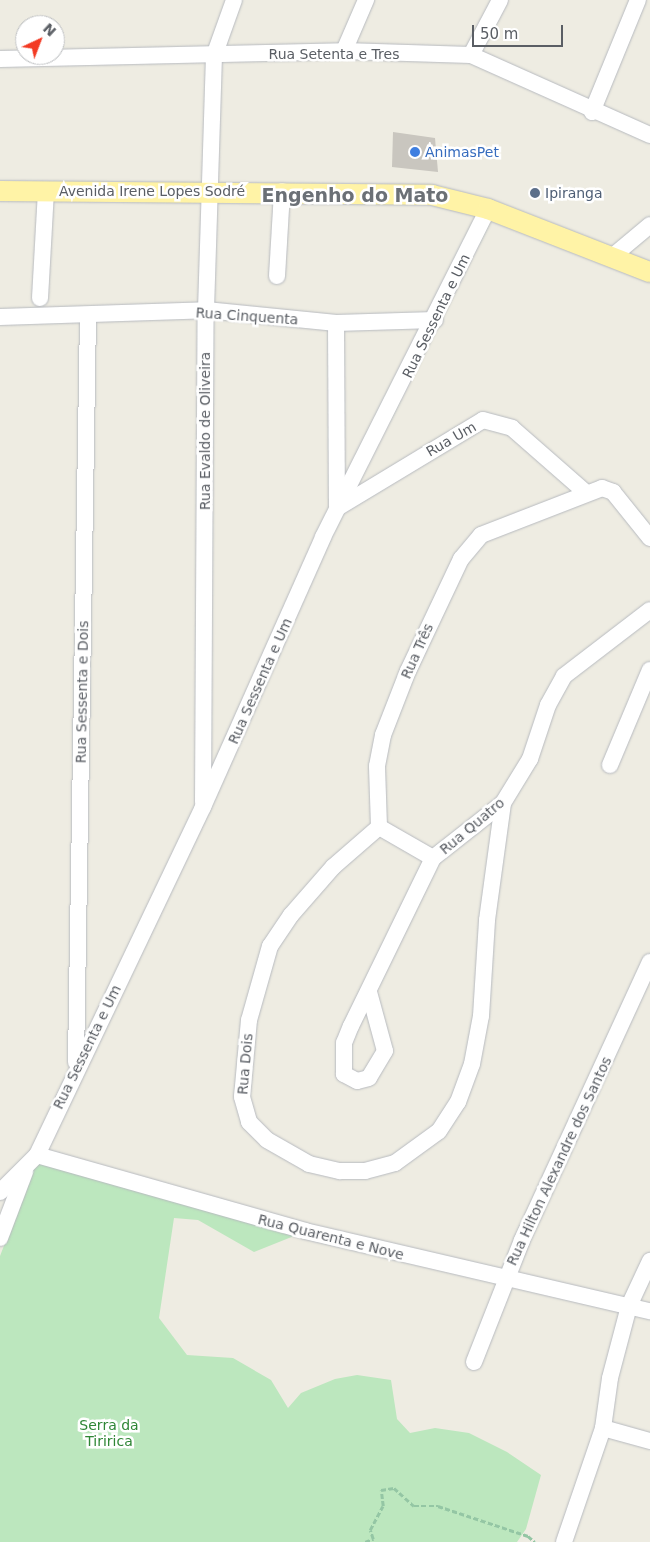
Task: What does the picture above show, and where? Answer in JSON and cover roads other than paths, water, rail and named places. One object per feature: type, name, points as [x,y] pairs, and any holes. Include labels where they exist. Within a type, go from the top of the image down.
[{"type":"main road","name":"Avenida Irene Lopes Sodré","points":[[0,191],[282,191],[432,195],[488,209],[613,256],[650,272]]},
{"type":"street","name":"Rua Evaldo de Oliveira","points":[[203,807],[206,310],[213,192],[214,56],[234,0]]},
{"type":"street","points":[[344,51],[366,0]]},
{"type":"street","points":[[471,55],[500,0]]},
{"type":"street","points":[[592,112],[638,0]]},
{"type":"street","name":"Rua Setenta e Tres","points":[[0,59],[214,56],[344,51],[471,55],[592,112],[650,135]]},
{"type":"street","points":[[40,298],[46,190]]},
{"type":"street","points":[[277,276],[282,191]]},
{"type":"street","name":"Rua Sessenta e Um","points":[[0,1238],[32,1160],[203,807],[337,508],[435,320],[488,209]]},
{"type":"street","points":[[613,256],[650,225]]},
{"type":"street","name":"Rua Cinquenta","points":[[0,317],[88,316],[206,310],[336,323],[435,320]]},
{"type":"street","name":"Rua Sessenta e Dois","points":[[76,1067],[88,316]]},
{"type":"street","points":[[336,323],[337,508]]},
{"type":"street","name":"Rua Um","points":[[337,508],[484,420],[512,428],[584,491]]},
{"type":"street","points":[[584,491],[609,488],[650,538]]},
{"type":"street","name":"Rua Três","points":[[379,827],[377,766],[382,735],[461,559],[481,535],[584,491]]},
{"type":"street","name":"Rua Quatro","points":[[369,992],[385,1051],[369,1078],[357,1081],[344,1074],[342,1060],[351,1026],[433,858],[503,803],[530,759],[548,705],[564,676],[650,610]]},
{"type":"street","points":[[610,765],[650,670]]},
{"type":"street","name":"Rua Dois","points":[[379,827],[333,867],[291,915],[270,946],[249,1020],[242,1097],[249,1122],[267,1140],[309,1164],[340,1171],[365,1171],[395,1163],[439,1130],[458,1102],[472,1064],[481,1016],[487,920],[503,803]]},
{"type":"street","points":[[379,827],[433,858]]},
{"type":"street","name":"Rua Hilton Alexandre dos Santos","points":[[474,1362],[505,1278],[650,962]]},
{"type":"street","points":[[0,1192],[32,1160]]},
{"type":"street","name":"Rua Quarenta e Nove","points":[[32,1160],[296,1229],[650,1311]]},
{"type":"street","points":[[564,1542],[603,1428],[610,1378],[629,1306],[650,1260]]},
{"type":"street","points":[[603,1428],[650,1441]]},
{"type":"place","name":"AnimasPet","points":[[415,152]]},
{"type":"place","name":"Ipiranga","points":[[535,193]]},
{"type":"district","name":"Engenho do Mato","points":[[355,196]]},
{"type":"park label","name":"Serra da Tiririca","points":[[109,1434]]}]
